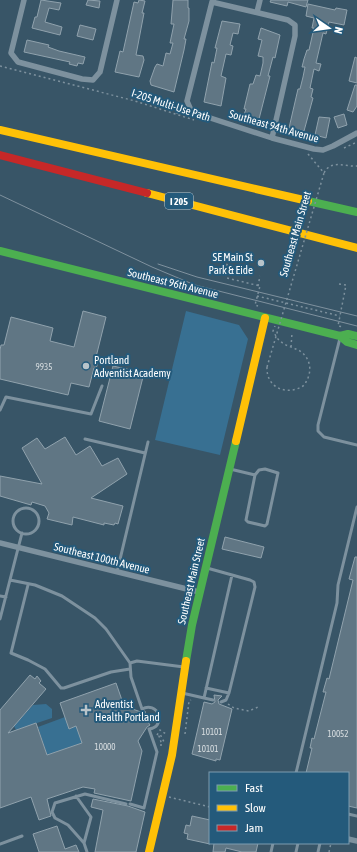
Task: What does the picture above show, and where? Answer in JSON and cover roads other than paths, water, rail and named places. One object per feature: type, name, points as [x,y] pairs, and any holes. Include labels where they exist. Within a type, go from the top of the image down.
[{"type":"main road","points":[[0,130],[357,212]]},
{"type":"main road","name":"I 205","points":[[0,155],[357,248]]},
{"type":"main road","name":"Southeast 96th Avenue","points":[[0,251],[340,336],[347,342],[357,345]]},
{"type":"main road","name":"Southeast Main Street","points":[[149,852],[174,740],[184,667],[199,592],[265,318]]},
{"type":"main road","name":"Southeast 96th Avenue","points":[[340,336],[348,334],[357,336]]},
{"type":"street","points":[[24,0],[11,53],[15,59],[18,62],[82,79],[93,80],[100,72],[117,0]]},
{"type":"street","points":[[260,0],[257,12],[288,20],[296,25],[295,36],[272,138]]},
{"type":"street","name":"Southeast 94th Avenue","points":[[257,12],[212,2],[189,94],[188,105],[195,113],[272,138],[314,149],[323,150],[357,133]]},
{"type":"street","name":"Southeast 100th Avenue","points":[[0,544],[199,592]]},
{"type":"lane","points":[[340,336],[318,425],[318,431],[324,437],[357,445]]},
{"type":"lane","points":[[0,410],[6,397],[91,414],[102,386]]},
{"type":"lane","points":[[85,438],[145,453]]},
{"type":"lane","points":[[117,572],[148,442]]},
{"type":"lane","points":[[228,469],[256,475]]},
{"type":"lane","points":[[263,469],[276,471],[278,474],[267,524],[265,526],[248,522],[246,520],[256,475],[258,470],[263,469]]},
{"type":"lane","points":[[296,772],[337,603],[338,585],[357,507]]},
{"type":"lane","points":[[30,509],[36,514],[38,525],[30,533],[22,533],[15,528],[13,519],[19,510],[30,509]]},
{"type":"lane","points":[[0,619],[22,533]]},
{"type":"lane","points":[[205,568],[254,582],[229,693],[226,700],[221,702]]},
{"type":"lane","points":[[204,698],[232,575]]},
{"type":"lane","points":[[10,580],[48,590],[62,596],[95,618],[119,644],[130,662],[130,669],[141,710],[148,707],[154,708],[160,715],[159,723],[148,729],[157,752],[144,808],[88,794],[76,796],[56,803],[52,812],[55,818],[68,825],[84,843],[87,852]]},
{"type":"lane","points":[[28,585],[11,653],[40,666],[64,688],[111,672],[130,669]]},
{"type":"lane","points":[[0,596],[6,597]]},
{"type":"lane","points":[[130,662],[137,661],[184,667]]},
{"type":"lane","points":[[206,688],[229,693]]},
{"type":"lane","points":[[180,692],[213,700]]},
{"type":"lane","points":[[76,796],[91,817],[84,843]]},
{"type":"lane","points":[[0,844],[22,836]]},
{"type":"tram line","points":[[0,195],[152,267],[195,285],[357,326]]},
{"type":"tram line","points":[[158,264],[197,277],[357,316]]},
{"type":"place","name":"SE Main St Park & Eide","points":[[261,263]]},
{"type":"place","name":"Portland Adventist Academy","points":[[86,366]]},
{"type":"place","name":"Adventist Health Portland","points":[[86,710]]}]
